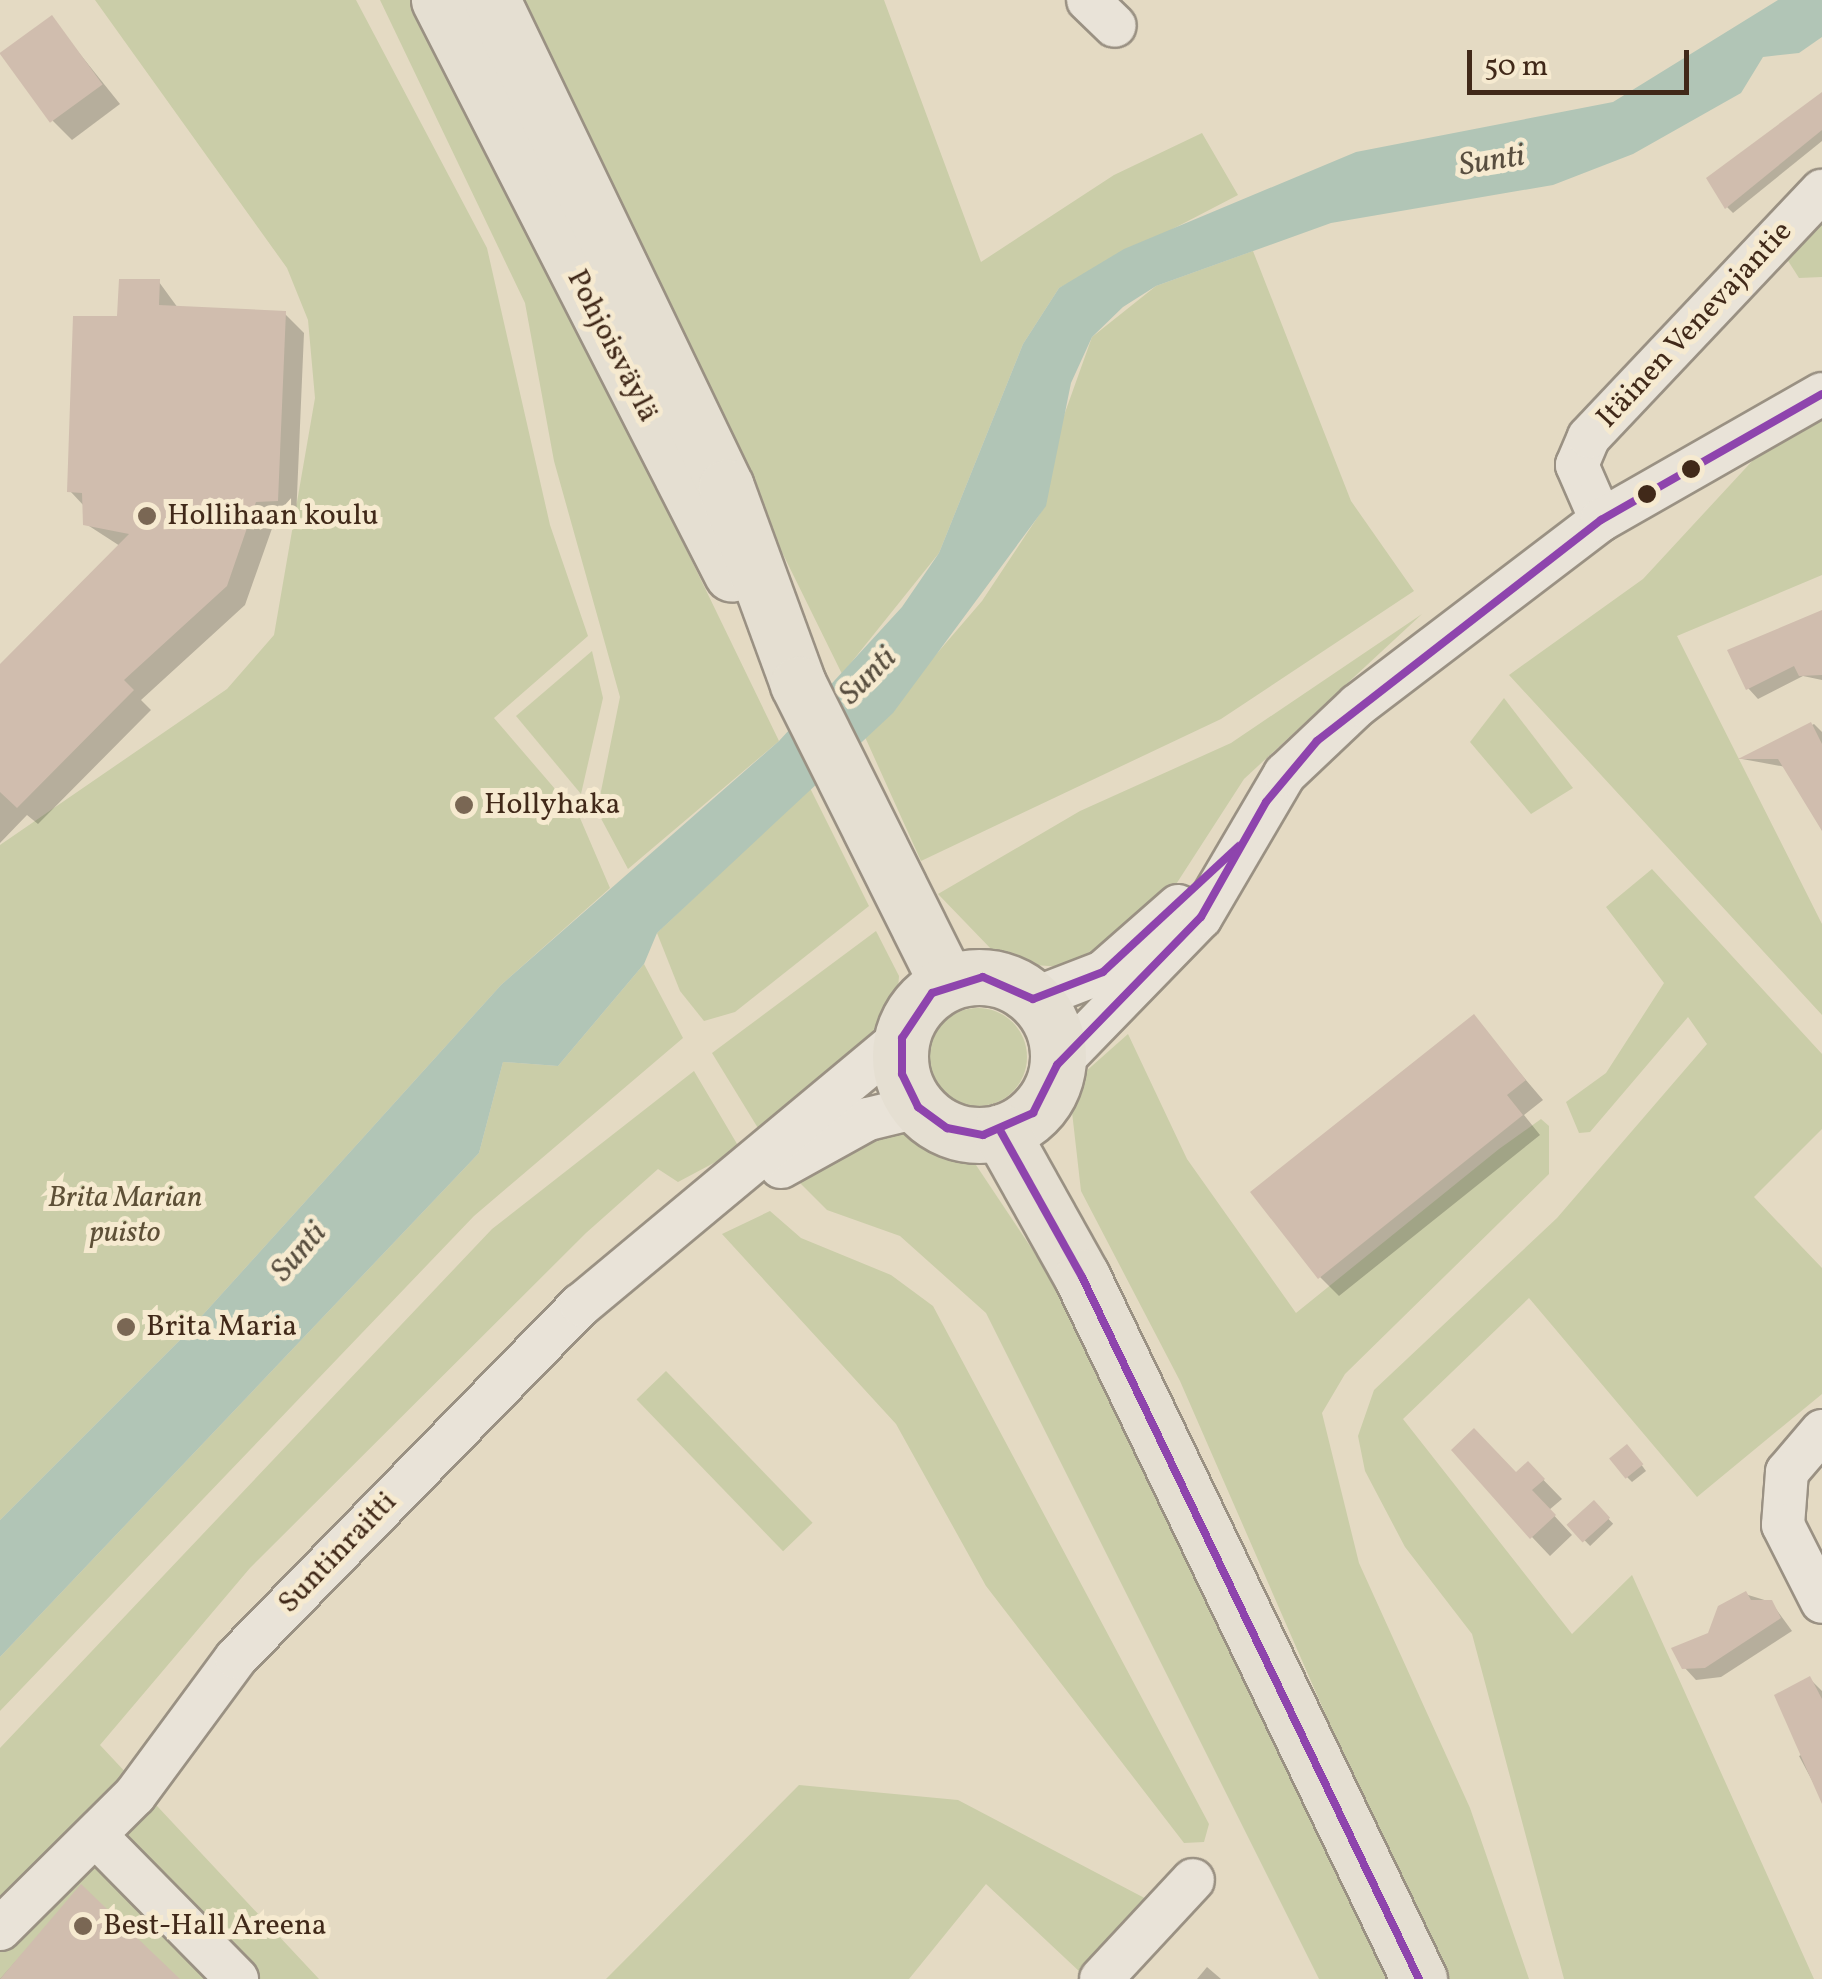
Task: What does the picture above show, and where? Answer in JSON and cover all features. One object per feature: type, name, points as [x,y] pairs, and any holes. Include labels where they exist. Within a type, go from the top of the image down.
[{"type":"main road","name":"Pohjoisväylä","points":[[439,0],[698,520],[798,684],[947,983]]},
{"type":"main road","name":"Pohjoisväylä","points":[[492,0],[726,487],[798,684]]},
{"type":"main road","points":[[1001,980],[1033,999],[1053,1029],[1057,1065],[1045,1100],[1001,1132],[947,1128],[918,1107],[902,1074],[902,1038],[918,1005],[947,983],[1001,980]]},
{"type":"main road","points":[[1001,1132],[1082,1277],[1419,1979]]},
{"type":"street","name":"Itäinen Venevajantie","points":[[1601,520],[1578,465],[1589,437],[1822,191]]},
{"type":"street","points":[[1057,1065],[1201,917],[1239,846],[1285,774],[1358,704],[1601,520],[1822,394]]},
{"type":"street","points":[[1033,999],[1103,972],[1239,846]]},
{"type":"street","name":"Suntinraitti","points":[[0,1929],[96,1836],[236,1658],[580,1305],[902,1038]]},
{"type":"street","name":"Suntinraitti","points":[[705,1203],[747,1191],[868,1119],[918,1107]]},
{"type":"street","points":[[1822,1432],[1787,1472],[1783,1525],[1822,1602]]},
{"type":"street","points":[[96,1836],[237,1979]]},
{"type":"street","points":[[1101,1979],[1193,1880]]},
{"type":"green space","name":"Brita Marian puisto","points":[[95,0],[356,0],[487,248],[550,525],[588,636],[494,718],[580,818],[610,888],[501,985],[181,1339],[0,1520],[0,845],[227,689],[274,635],[315,398],[308,320],[287,268]]},
{"type":"green space","points":[[380,0],[420,0],[779,741],[628,869],[597,811],[620,697],[554,461],[525,303]]},
{"type":"green space","points":[[510,0],[884,0],[981,262],[1114,175],[1202,133],[1238,195],[1059,288],[1023,344],[939,553],[842,674]]},
{"type":"green space","points":[[1822,208],[1822,277],[1799,278],[1785,256]]},
{"type":"green space","points":[[1253,251],[1351,501],[1414,591],[1221,719],[921,861],[865,737],[982,601],[1045,506],[1057,435],[1092,337],[1156,286]]},
{"type":"green space","points":[[1822,421],[1822,575],[1677,636],[1822,924],[1822,1015],[1509,675],[1643,579],[1767,445]]},
{"type":"green space","points":[[1422,614],[1244,779],[1162,906],[1113,939],[1062,967],[1021,964],[993,951],[938,894],[1080,811],[1231,743]]},
{"type":"green space","points":[[592,651],[603,698],[581,794],[516,716]]},
{"type":"green space","points":[[1504,698],[1573,788],[1531,814],[1470,742]]},
{"type":"green space","points":[[810,788],[869,906],[735,1012],[704,1021],[680,991],[657,933]]},
{"type":"green space","points":[[1652,869],[1822,1054],[1822,1129],[1754,1197],[1822,1268],[1822,1394],[1697,1497],[1529,1298],[1403,1419],[1572,1634],[1632,1575],[1814,1979],[1564,1979],[1472,1634],[1405,1547],[1365,1471],[1358,1436],[1374,1390],[1557,1218],[1707,1044],[1688,1017],[1590,1132],[1579,1133],[1566,1102],[1606,1073],[1664,983],[1606,907]]},
{"type":"green space","points":[[876,931],[899,976],[896,1016],[761,1133],[712,1053]]},
{"type":"green space","points":[[644,964],[683,1038],[474,1216],[0,1711],[0,1657],[479,1153],[503,1062],[558,1066]]},
{"type":"green space","points":[[978,1008],[997,1012],[1013,1022],[1023,1038],[1027,1057],[1023,1076],[1013,1092],[997,1102],[978,1106],[959,1102],[943,1092],[933,1076],[929,1057],[933,1038],[943,1022],[959,1012]]},
{"type":"green space","points":[[1128,1034],[1187,1159],[1296,1313],[1499,1149],[1541,1119],[1549,1126],[1549,1174],[1345,1374],[1322,1413],[1359,1563],[1470,1808],[1529,1979],[1441,1979],[1180,1381],[1081,1191],[1072,1112],[1084,1073]]},
{"type":"green space","points":[[694,1071],[740,1149],[678,1182],[658,1169],[586,1233],[250,1568],[100,1745],[319,1979],[0,1979],[0,1748],[492,1229]]},
{"type":"green space","points":[[901,1130],[974,1162],[1068,1303],[1386,1979],[1319,1979],[986,1313],[900,1236],[827,1210],[793,1176],[876,1131]]},
{"type":"green space","points":[[770,1211],[801,1238],[891,1275],[933,1306],[1209,1824],[1204,1842],[1184,1843],[986,1586],[896,1424],[722,1234]]},
{"type":"green space","points":[[666,1371],[813,1523],[783,1551],[637,1399]]},
{"type":"green space","points":[[799,1785],[958,1800],[1154,1903],[1081,1973],[986,1884],[909,1979],[606,1979]]},
{"type":"water","name":"Sunti","points":[[1778,0],[1822,0],[1822,37],[1799,53],[1763,57],[1741,93],[1633,154],[1553,185],[1331,223],[1156,286],[1123,307],[1092,337],[1071,383],[1046,506],[893,713],[657,933],[644,964],[558,1066],[503,1062],[479,1153],[0,1657],[0,1520],[181,1339],[501,985],[779,741],[902,607],[939,553],[1023,344],[1059,288],[1124,249],[1356,152],[1613,102]]},
{"type":"building","points":[[52,15],[103,85],[50,123],[0,53]]},
{"type":"building","points":[[1822,92],[1822,130],[1725,209],[1706,178]]},
{"type":"building","points":[[119,279],[160,279],[159,305],[286,311],[278,501],[256,502],[227,586],[124,680],[134,690],[17,808],[0,792],[0,664],[129,534],[83,525],[82,493],[67,492],[73,316],[117,316]]},
{"type":"building","points":[[1822,610],[1822,675],[1799,676],[1794,666],[1746,690],[1727,650]]},
{"type":"building","points":[[1811,722],[1822,744],[1822,831],[1778,759],[1738,759]]},
{"type":"building","points":[[1474,1014],[1526,1080],[1507,1095],[1523,1115],[1318,1279],[1250,1192]]},
{"type":"building","points":[[1474,1428],[1516,1472],[1528,1461],[1545,1479],[1532,1490],[1556,1515],[1530,1539],[1451,1450]]},
{"type":"building","points":[[1627,1444],[1643,1464],[1625,1479],[1609,1458]]},
{"type":"building","points":[[1594,1500],[1610,1518],[1583,1543],[1567,1525]]},
{"type":"building","points":[[1746,1591],[1751,1600],[1772,1600],[1781,1618],[1705,1668],[1682,1669],[1671,1648],[1708,1633],[1718,1606]]},
{"type":"building","points":[[1810,1676],[1822,1699],[1822,1804],[1774,1695]]},
{"type":"building","name":"Best‑Hall Areena","points":[[81,1884],[180,1979],[0,1979]]},
{"type":"transit line","points":[[1239,846],[1103,972],[1033,999],[983,977],[932,993],[902,1038],[902,1074],[918,1107],[947,1128],[983,1135],[1033,1113],[1057,1065],[1201,917],[1266,802],[1317,741],[1601,520],[1822,394]]},
{"type":"transit line","points":[[1001,1132],[1082,1277],[1419,1979]]},
{"type":"place","name":"Hollihaan koulu","points":[[147,516]]},
{"type":"place","name":"Hollyhaka","points":[[464,805]]},
{"type":"place","name":"Brita Maria","points":[[126,1327]]},
{"type":"place","name":"Best‑Hall Areena","points":[[83,1926]]}]
